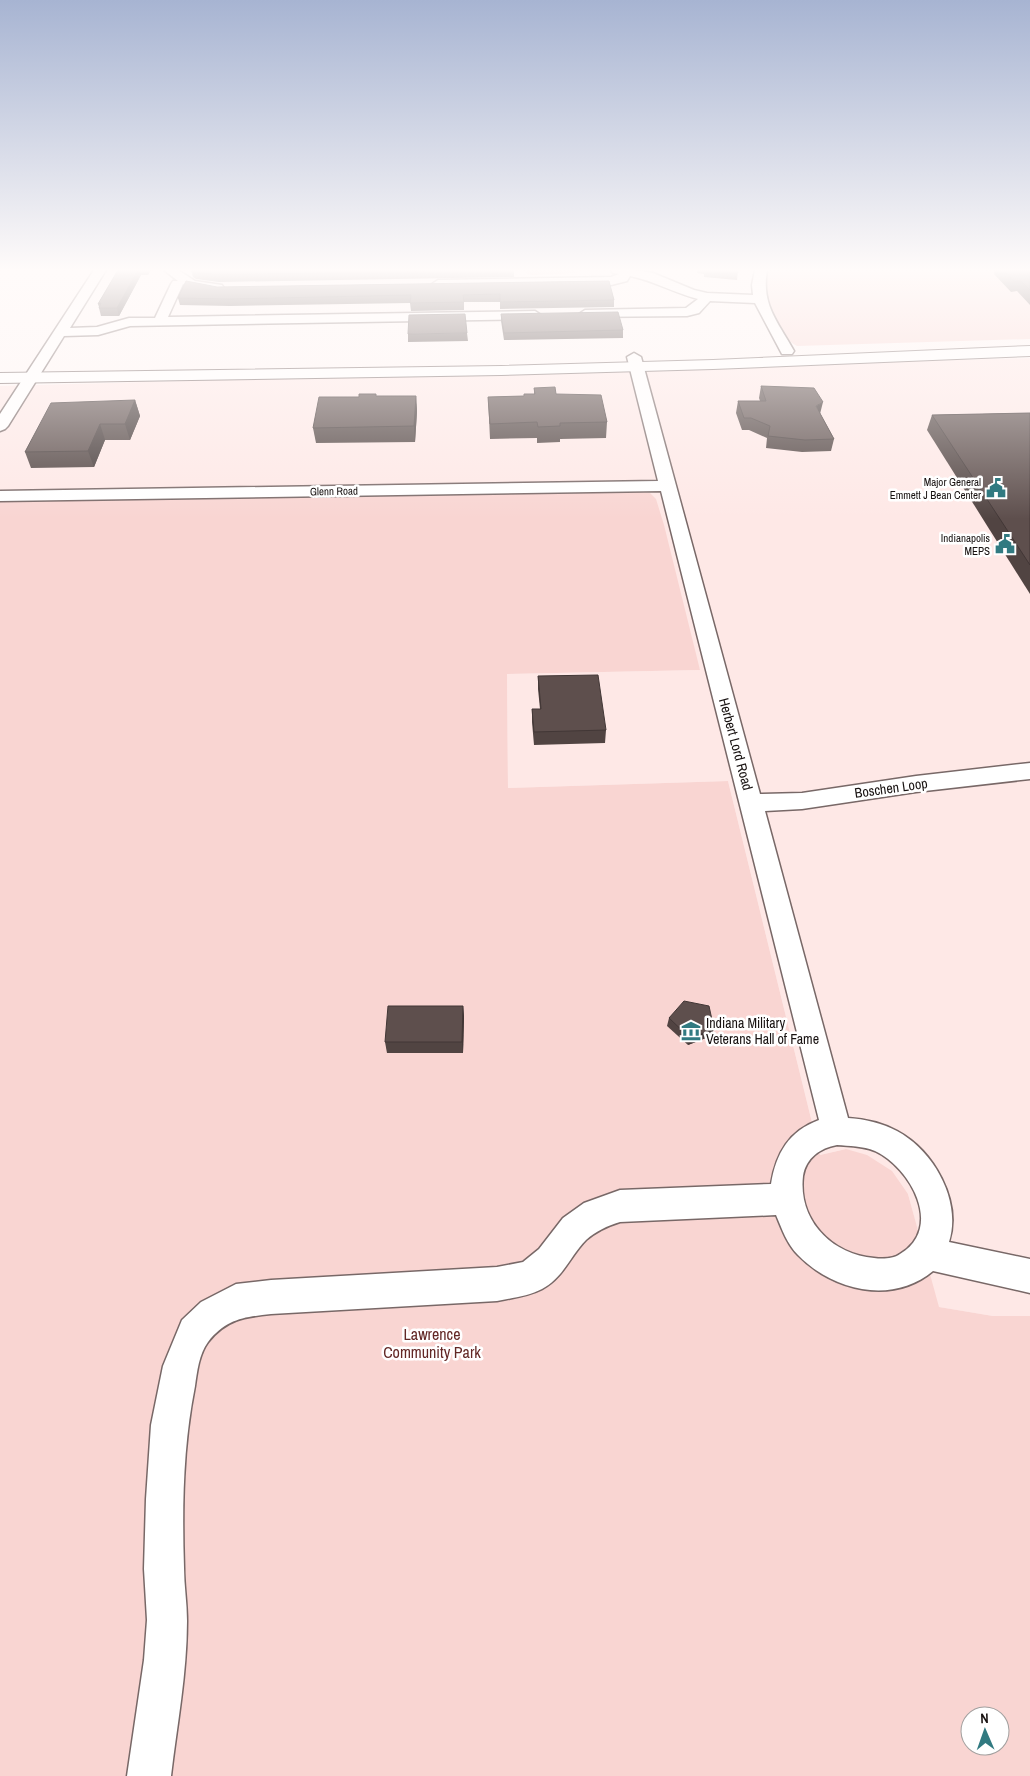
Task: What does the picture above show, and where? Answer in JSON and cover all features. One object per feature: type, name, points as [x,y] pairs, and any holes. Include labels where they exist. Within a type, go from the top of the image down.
[{"type":"main road","points":[[636,362],[761,353]]},
{"type":"main road","points":[[0,368],[35,373],[258,377],[636,362],[963,353]]},
{"type":"main road","points":[[0,378],[35,373]]},
{"type":"street","points":[[0,426],[48,353]]},
{"type":"street","name":"Herbert Lord Road","points":[[636,362],[837,1131]]},
{"type":"street","name":"Glenn Road","points":[[0,496],[668,486]]},
{"type":"street","name":"Boschen Loop","points":[[751,803],[802,801],[916,784],[1030,771]]},
{"type":"street","points":[[837,1131],[862,1132],[887,1142],[910,1158],[927,1180],[936,1206],[937,1231],[928,1253],[913,1267],[893,1275],[870,1276],[847,1270],[825,1258],[806,1241],[793,1221],[786,1200],[786,1179],[791,1160],[802,1146],[818,1136],[837,1131]]},
{"type":"street","points":[[149,1776],[165,1660],[167,1620],[164,1568],[165,1499],[170,1426],[181,1366],[194,1332],[213,1314],[236,1301],[271,1297],[497,1284],[531,1277],[551,1261],[574,1229],[595,1214],[620,1206],[786,1200]]},
{"type":"street","points":[[928,1253],[1030,1276]]},
{"type":"shaded area","points":[[1030,358],[1030,1316],[993,1316],[938,1307],[908,1194],[846,1149],[820,1155],[728,781],[508,788],[507,674],[700,670],[633,491],[0,502],[0,386]]},
{"type":"green space","name":"Lawrence Community Park","points":[[633,491],[650,493],[656,499],[664,525],[700,670],[507,674],[508,788],[728,781],[820,1155],[846,1149],[867,1155],[892,1171],[908,1194],[939,1307],[993,1316],[1030,1316],[1030,1776],[0,1776],[0,502]]},
{"type":"building","points":[[761,386],[814,388],[823,402],[816,406],[834,439],[805,440],[768,436],[770,426],[751,418],[744,418],[738,401],[766,401]]},
{"type":"building","points":[[555,387],[556,394],[601,395],[607,422],[560,423],[560,426],[538,427],[537,422],[490,424],[488,397],[524,396],[524,394],[535,394],[534,388]]},
{"type":"building","points":[[359,394],[416,396],[414,426],[313,428],[319,397],[359,397]]},
{"type":"building","points":[[135,400],[125,424],[100,424],[88,451],[25,452],[51,403]]},
{"type":"building","name":"Major General Emmett J Bean Center","points":[[1030,413],[1030,565],[932,415]]},
{"type":"building","points":[[598,675],[606,730],[534,732],[532,709],[541,709],[538,676]]},
{"type":"building","name":"Indiana Military Veterans Hall of Fame","points":[[684,1001],[709,1006],[714,1029],[690,1038],[669,1018]]},
{"type":"building","points":[[388,1006],[463,1006],[462,1042],[385,1042]]},
{"type":"place","name":"Major General Emmett J Bean Center","points":[[996,488]]},
{"type":"place","name":"Indianapolis MEPS","points":[[1005,544]]},
{"type":"place","name":"Indiana Military Veterans Hall of Fame","points":[[691,1031]]}]
